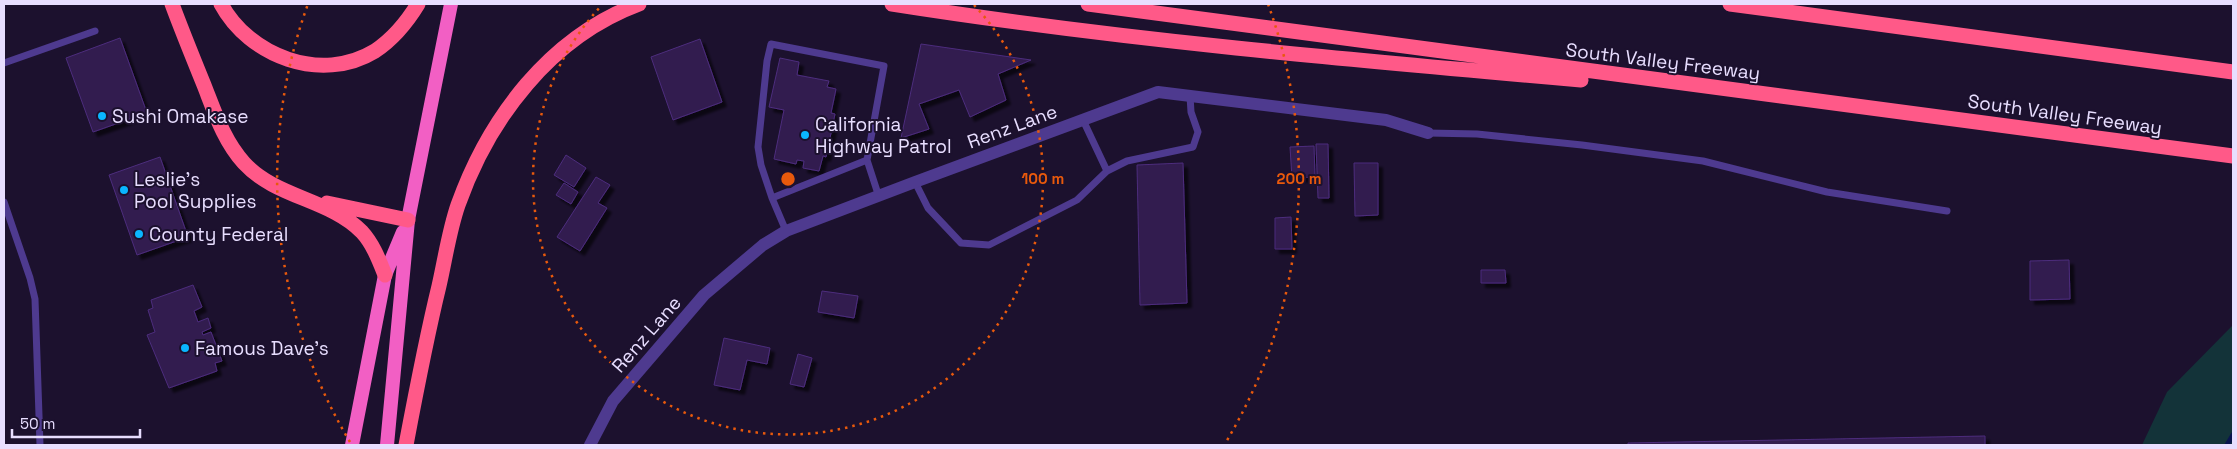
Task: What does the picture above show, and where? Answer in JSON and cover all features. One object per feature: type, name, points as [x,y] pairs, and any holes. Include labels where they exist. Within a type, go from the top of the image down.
[{"type":"highway","points":[[172,4],[219,124],[230,146],[244,164],[262,179],[282,191],[306,199],[408,220]]},
{"type":"highway","points":[[221,4],[237,26],[255,43],[275,55],[300,64],[325,65],[350,61],[374,51],[394,36],[418,4]]},
{"type":"highway","points":[[387,445],[408,220],[450,4]]},
{"type":"highway","points":[[406,445],[421,360],[458,207],[482,147],[523,87],[551,60],[590,29],[640,4]]},
{"type":"highway","points":[[892,4],[1084,31],[1276,53],[1807,100]]},
{"type":"highway","name":"South Valley Freeway","points":[[1088,4],[2233,156]]},
{"type":"highway","points":[[1730,4],[2233,72]]},
{"type":"highway","points":[[306,199],[347,220],[362,232],[375,250],[385,275]]},
{"type":"highway","points":[[352,445],[385,275],[408,220]]},
{"type":"street","name":"Renz Lane","points":[[590,445],[613,401],[704,295],[764,245],[786,231],[915,182],[1158,92],[1386,120],[1428,133]]},
{"type":"lane","points":[[4,63],[95,31]]},
{"type":"lane","points":[[786,231],[761,165],[758,147],[767,61],[771,44],[884,66],[867,160],[879,197]]},
{"type":"lane","points":[[915,182],[928,208],[962,243],[989,245],[1077,200],[1107,171],[1127,161],[1193,147],[1198,132],[1191,112],[1190,96]]},
{"type":"lane","points":[[1083,120],[1107,171]]},
{"type":"lane","points":[[1428,133],[1477,134],[1582,145],[1703,161],[1827,192],[1947,211]]},
{"type":"lane","points":[[772,198],[867,160]]},
{"type":"lane","points":[[4,202],[30,278],[35,299],[40,445]]},
{"type":"green space","points":[[2233,325],[2233,445],[2142,445],[2167,392]]},
{"type":"building","points":[[120,38],[147,113],[93,132],[66,58]]},
{"type":"building","points":[[700,39],[722,102],[673,120],[651,57]]},
{"type":"building","points":[[921,44],[1031,60],[998,74],[1006,100],[970,117],[959,90],[919,104],[929,129],[901,138]]},
{"type":"building","name":"California Highway Patrol","points":[[780,58],[799,62],[797,75],[829,81],[827,87],[836,89],[831,113],[835,114],[826,157],[823,156],[819,171],[803,168],[804,161],[797,160],[796,164],[774,159],[784,110],[769,107]]},
{"type":"building","points":[[1316,144],[1328,144],[1329,198],[1318,198]]},
{"type":"building","points":[[1314,146],[1315,177],[1292,178],[1290,147]]},
{"type":"building","points":[[566,155],[586,168],[574,187],[554,175]]},
{"type":"building","points":[[160,157],[188,237],[137,255],[109,175]]},
{"type":"building","points":[[1183,163],[1187,303],[1140,305],[1137,165]]},
{"type":"building","points":[[1354,163],[1378,163],[1378,215],[1355,216]]},
{"type":"building","points":[[596,177],[610,185],[598,203],[607,208],[580,251],[557,237]]},
{"type":"building","points":[[564,183],[578,192],[571,204],[556,195]]},
{"type":"building","points":[[1291,217],[1292,249],[1275,249],[1275,218]]},
{"type":"building","points":[[2069,260],[2070,299],[2030,300],[2030,261]]},
{"type":"building","points":[[1481,270],[1505,270],[1506,283],[1481,283]]},
{"type":"building","name":"Famous Dave's","points":[[193,285],[202,307],[194,311],[198,322],[208,318],[211,328],[202,332],[203,335],[211,332],[222,361],[215,363],[217,371],[169,388],[147,335],[155,332],[148,310],[153,308],[151,300]]},
{"type":"building","points":[[822,291],[858,296],[854,318],[818,312]]},
{"type":"building","points":[[724,338],[770,348],[767,364],[747,360],[740,390],[714,385]]},
{"type":"building","points":[[798,354],[812,358],[804,387],[790,384]]},
{"type":"building","points":[[1985,436],[1985,445],[1628,445],[1628,443]]},
{"type":"waterway","points":[[2227,445],[2233,435]]},
{"type":"place","name":"Sushi Omakase","points":[[102,116]]},
{"type":"place","name":"California Highway Patrol","points":[[805,135]]},
{"type":"place","name":"Leslie's Pool Supplies","points":[[124,190]]},
{"type":"place","name":"County Federal","points":[[139,234]]},
{"type":"place","name":"Famous Dave's","points":[[185,348]]}]
